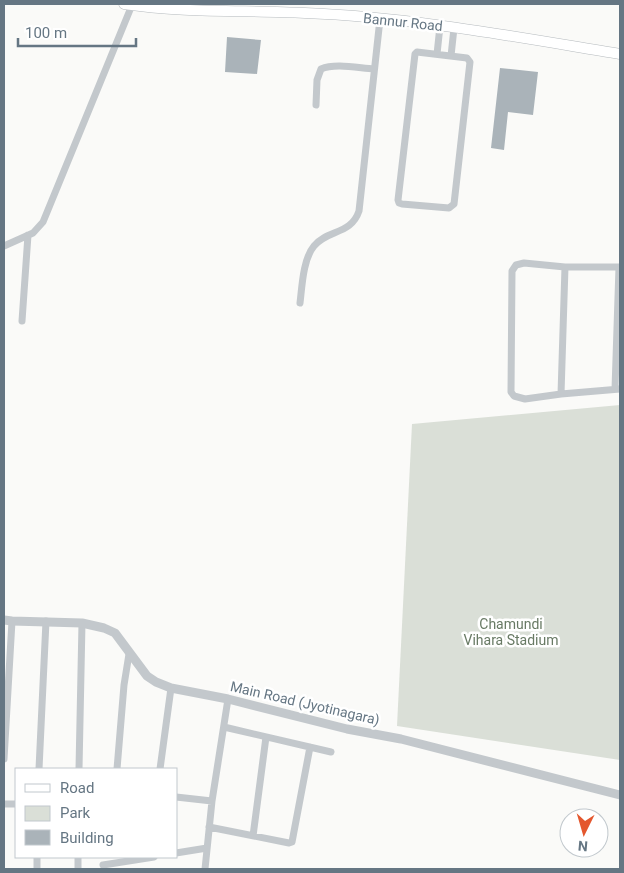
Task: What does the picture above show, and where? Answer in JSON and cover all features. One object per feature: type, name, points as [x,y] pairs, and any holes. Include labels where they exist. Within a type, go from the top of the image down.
[{"type":"main road","name":"Bannur Road","points":[[128,4],[230,12],[305,13],[380,19],[454,28],[620,54]]},
{"type":"street","points":[[4,246],[38,229],[43,222],[128,4]]},
{"type":"street","points":[[300,303],[302,279],[310,254],[315,246],[323,239],[350,226],[356,219],[359,211],[380,19]]},
{"type":"street","points":[[436,54],[440,26]]},
{"type":"street","points":[[451,56],[454,28]]},
{"type":"street","points":[[419,52],[436,54],[468,58],[470,62],[454,204],[452,207],[446,208],[402,204],[399,203],[398,195],[415,54],[419,52]]},
{"type":"street","points":[[316,105],[318,73],[321,70],[326,67],[374,69]]},
{"type":"street","points":[[22,321],[28,235]]},
{"type":"street","points":[[524,263],[565,267],[620,267],[618,389],[525,399],[514,396],[511,392],[512,271],[516,265],[524,263]]},
{"type":"street","points":[[561,394],[565,267]]},
{"type":"street","points":[[4,759],[8,620]]},
{"type":"street","name":"Main Road (Jyotinagara)","points":[[8,620],[82,623],[104,628],[115,633],[129,654],[152,680],[171,688],[228,699],[347,729],[401,739],[620,794]]},
{"type":"street","points":[[39,768],[46,621]]},
{"type":"street","points":[[79,768],[82,623]]},
{"type":"street","points":[[118,768],[124,685],[129,654]]},
{"type":"street","points":[[160,768],[171,688]]},
{"type":"street","points":[[205,869],[212,801],[228,699]]},
{"type":"street","points":[[224,728],[331,752]]},
{"type":"street","points":[[253,836],[266,737]]},
{"type":"street","points":[[209,827],[289,843],[292,842],[310,747]]},
{"type":"street","points":[[178,796],[212,801]]},
{"type":"street","points":[[178,853],[207,848]]},
{"type":"street","points":[[103,863],[146,858]]},
{"type":"green space","name":"Chamundi Vihara Stadium","points":[[620,405],[620,760],[397,726],[412,424]]},
{"type":"building","points":[[227,37],[261,40],[257,74],[225,72]]},
{"type":"building","points":[[500,68],[538,72],[533,115],[508,112],[504,150],[491,148]]}]
